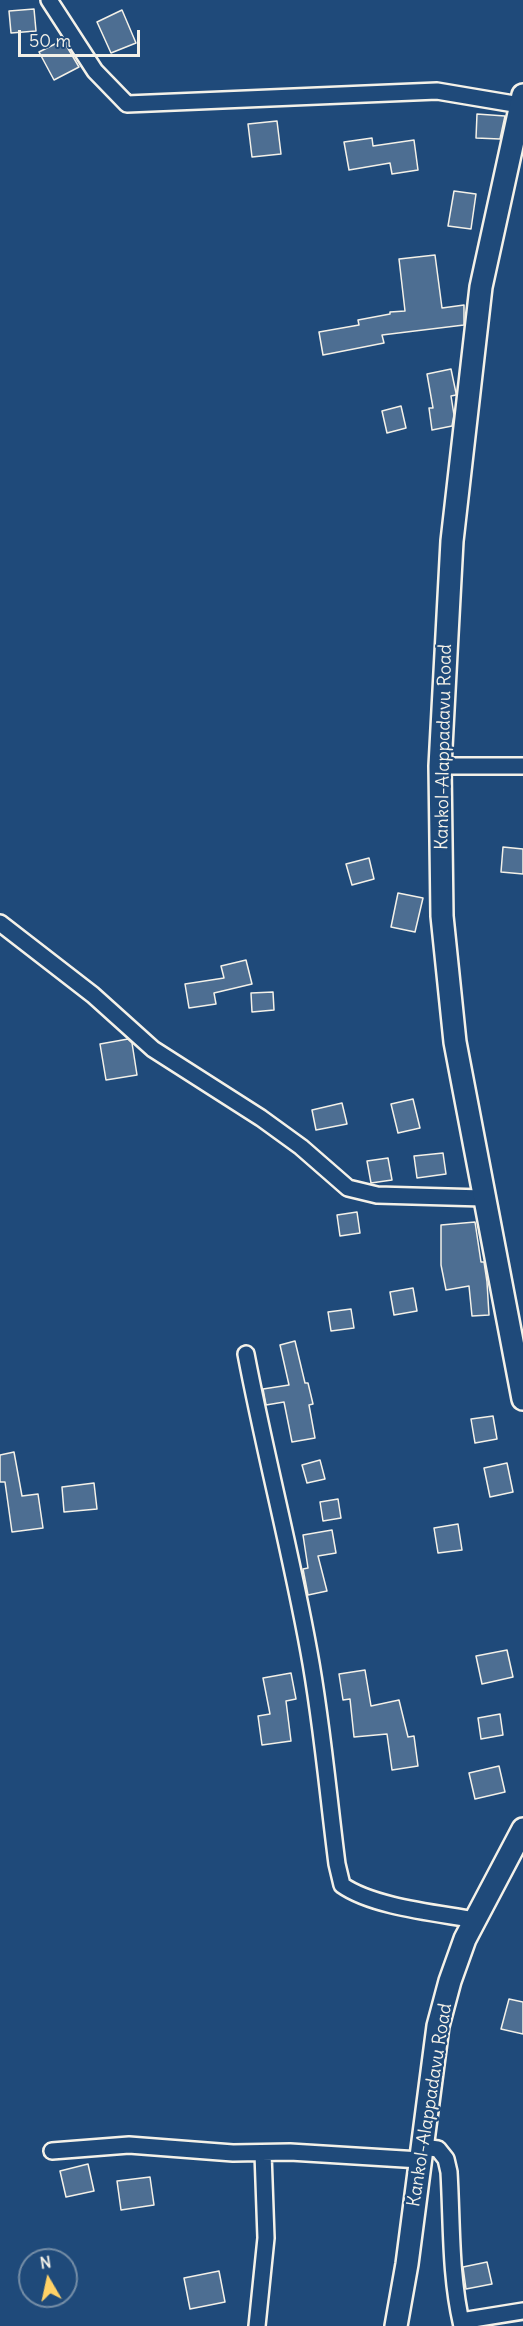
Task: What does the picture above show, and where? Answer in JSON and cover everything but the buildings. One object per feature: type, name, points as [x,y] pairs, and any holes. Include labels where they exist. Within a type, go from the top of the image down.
[{"type":"main road","name":"Kankol-Alappadavu Road","points":[[522,100],[481,287],[452,541],[440,766],[442,916],[455,1042],[523,1399]]},
{"type":"main road","name":"Kankol-Alappadavu Road","points":[[396,2326],[438,2026],[450,1981],[465,1939],[523,1829]]},
{"type":"street","points":[[49,0],[95,71],[127,104],[437,91],[522,100]]},
{"type":"street","points":[[440,766],[523,766]]},
{"type":"street","points":[[0,923],[93,995],[153,1049],[261,1118],[301,1147],[348,1188],[377,1195],[483,1198]]},
{"type":"street","points":[[246,1354],[262,1436],[288,1540],[310,1655],[337,1864],[342,1885],[355,1894],[382,1902],[475,1920]]},
{"type":"street","points":[[52,2151],[129,2145],[233,2153],[421,2153],[438,2149],[446,2159],[449,2172],[453,2265],[462,2324],[523,2311]]},
{"type":"street","points":[[257,2326],[267,2238],[263,2153]]}]
